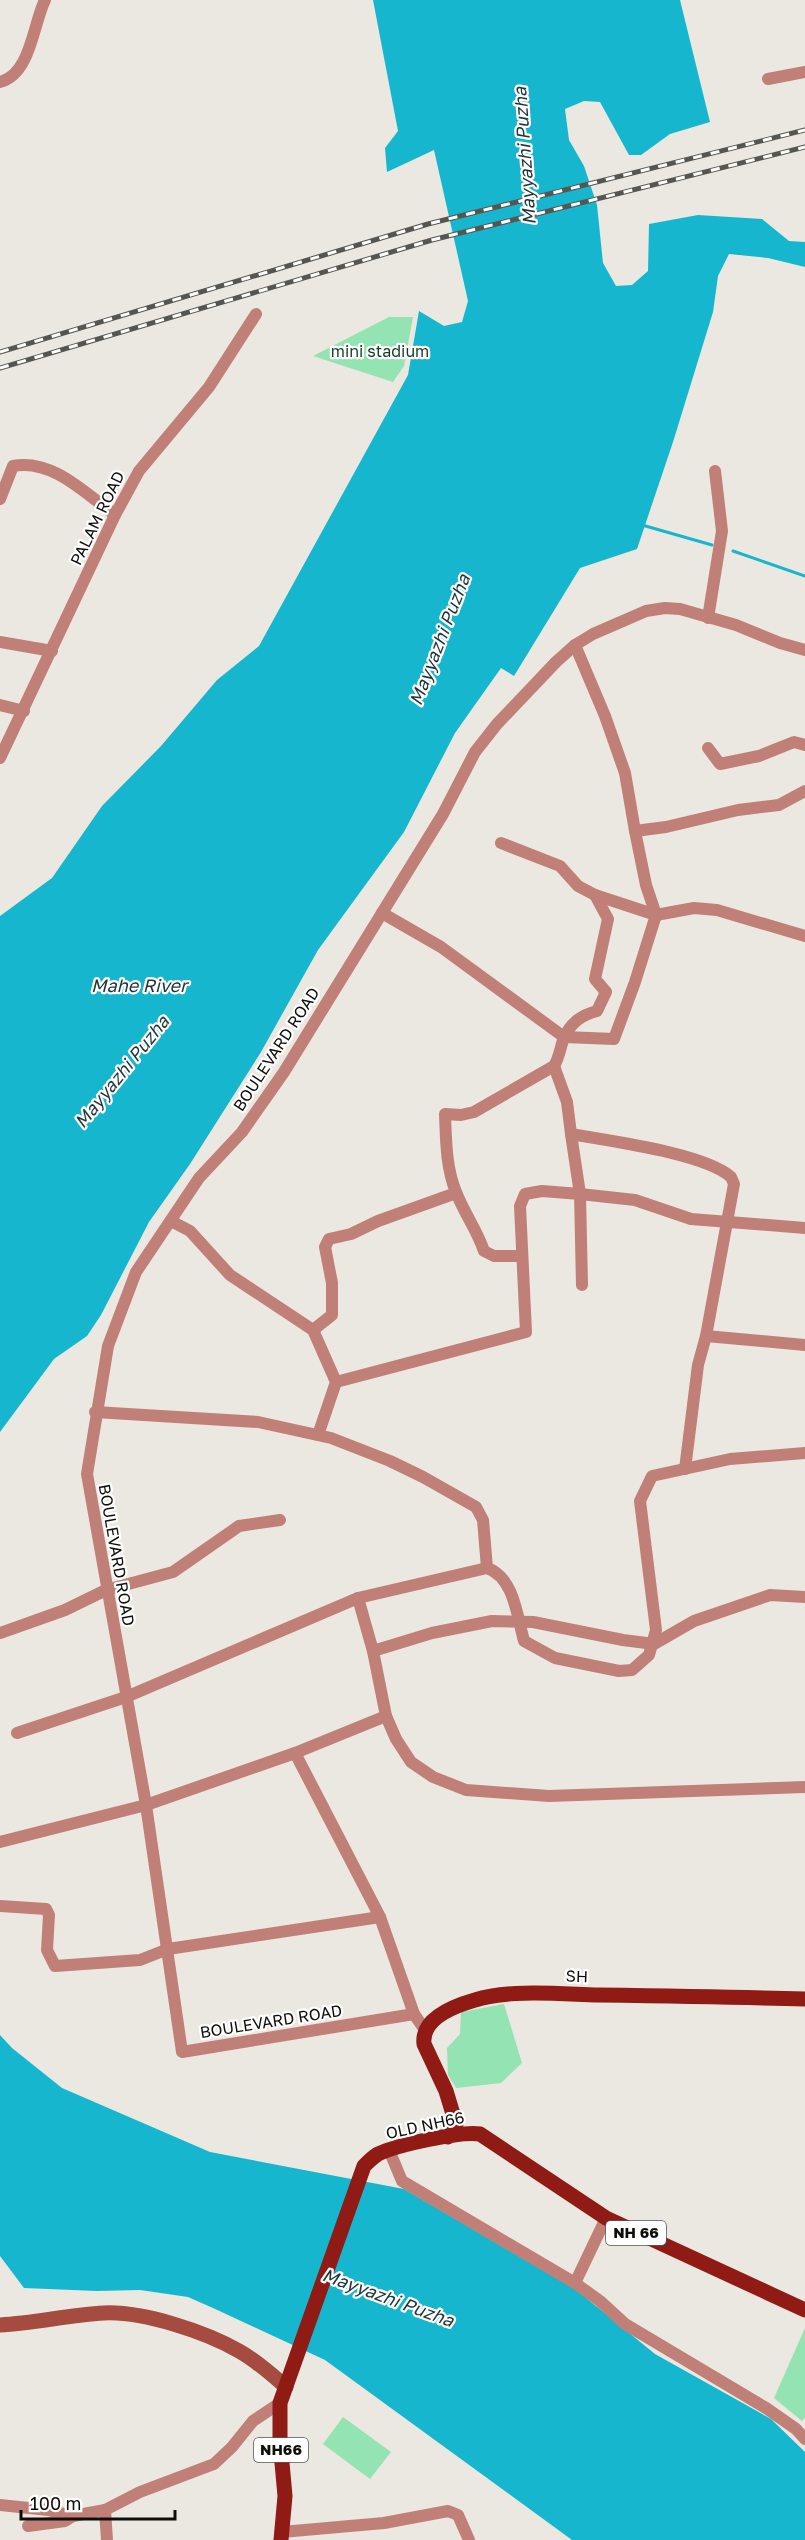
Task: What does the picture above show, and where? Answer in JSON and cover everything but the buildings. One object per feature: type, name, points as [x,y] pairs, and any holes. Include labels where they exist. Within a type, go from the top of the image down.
[{"type":"main road","name":"SH","points":[[425,2030],[444,2012],[476,1999],[538,1992],[805,1999]]},
{"type":"main road","points":[[425,2030],[424,2044],[446,2091],[456,2124],[448,2137]]},
{"type":"main road","points":[[446,2091],[480,2134]]},
{"type":"main road","name":"OLD NH66","points":[[282,2536],[285,2496],[280,2441],[280,2403],[364,2166],[375,2155],[463,2133],[480,2134],[606,2218],[805,2310]]},
{"type":"street","points":[[0,82],[16,71],[28,53],[45,0]]},
{"type":"street","points":[[768,79],[805,72]]},
{"type":"street","name":"PALAM ROAD","points":[[0,758],[115,515],[139,471],[209,387],[256,314]]},
{"type":"street","points":[[0,499],[13,466],[22,464],[56,472],[115,515]]},
{"type":"street","points":[[708,618],[722,531],[715,471]]},
{"type":"street","name":"BOULEVARD ROAD","points":[[414,2014],[182,2052],[146,1805],[87,1474],[95,1412],[108,1346],[136,1272],[199,1178],[242,1132],[284,1072],[443,814],[475,752],[497,724],[575,645],[593,634],[656,610],[680,609],[736,625],[780,643],[805,650]]},
{"type":"street","points":[[0,642],[52,651]]},
{"type":"street","points":[[382,913],[441,947],[564,1037],[614,1039],[656,915],[646,885],[625,773],[605,716],[575,645]]},
{"type":"street","points":[[0,705],[24,711]]},
{"type":"street","points":[[708,748],[720,764],[759,756],[794,742],[805,745]]},
{"type":"street","points":[[635,831],[666,827],[738,810],[779,805],[805,791]]},
{"type":"street","points":[[501,843],[560,866],[578,886],[595,896],[656,915],[693,908],[717,910],[805,936]]},
{"type":"street","points":[[521,1256],[494,1256],[484,1251],[474,1226],[456,1193],[449,1165],[445,1114],[460,1115],[474,1112],[554,1066],[561,1054],[564,1037],[581,1015],[597,1011],[606,992],[595,979],[608,919],[595,896]]},
{"type":"street","points":[[554,1066],[567,1102],[580,1194],[582,1285]]},
{"type":"street","points":[[571,1134],[675,1155],[712,1166],[727,1173],[734,1184],[706,1336],[698,1365],[685,1469]]},
{"type":"street","points":[[336,1382],[526,1332],[520,1206],[525,1194],[542,1191],[635,1200],[657,1206],[674,1215],[726,1223],[805,1228]]},
{"type":"street","points":[[313,1330],[332,1315],[332,1283],[325,1247],[329,1239],[351,1234],[387,1217],[456,1193]]},
{"type":"street","points":[[171,1221],[190,1231],[230,1275],[313,1330],[336,1382],[318,1435]]},
{"type":"street","points":[[706,1336],[805,1345]]},
{"type":"street","points":[[95,1412],[258,1422],[331,1438],[390,1461],[476,1507],[483,1520],[487,1568]]},
{"type":"street","points":[[17,1733],[126,1697],[358,1598],[487,1568],[499,1572],[508,1585],[524,1641],[555,1658],[619,1671],[632,1670],[650,1654],[656,1629],[640,1501],[652,1476],[730,1460],[805,1453]]},
{"type":"street","points":[[0,1633],[65,1610],[106,1590],[173,1572],[239,1526],[280,1520]]},
{"type":"street","points":[[373,1651],[461,1626],[492,1621],[533,1622],[654,1644],[693,1621],[770,1595],[805,1597]]},
{"type":"street","points":[[358,1598],[373,1651],[386,1716],[396,1739],[411,1762],[433,1777],[466,1790],[549,1796],[805,1786]]},
{"type":"street","points":[[0,1842],[146,1805],[295,1753],[386,1716]]},
{"type":"street","points":[[295,1753],[380,1917],[414,2014],[425,2030]]},
{"type":"street","points":[[0,1906],[46,1908],[49,1914],[48,1950],[55,1966],[140,1960],[168,1949],[380,1917]]},
{"type":"street","points":[[389,2150],[402,2181],[574,2283],[600,2301],[625,2324],[766,2408],[801,2425],[805,2439]]},
{"type":"street","points":[[574,2283],[606,2218]]},
{"type":"street","points":[[0,2325],[103,2313],[137,2314],[184,2329],[237,2350],[262,2366],[286,2387]]},
{"type":"street","points":[[28,2526],[65,2521],[73,2516],[105,2510],[140,2493],[214,2464],[232,2447],[253,2421],[280,2403]]},
{"type":"street","points":[[0,2505],[48,2510],[73,2516]]},
{"type":"street","points":[[105,2510],[107,2540]]},
{"type":"street","points":[[282,2536],[384,2523],[448,2511],[458,2515],[469,2540]]},
{"type":"green space","name":"mini stadium","points":[[389,317],[413,317],[404,366],[393,382],[313,356]]},
{"type":"green space","points":[[504,2004],[522,2063],[501,2083],[456,2088],[448,2075],[447,2048],[460,2034],[461,2012]]},
{"type":"green space","points":[[805,2328],[805,2418],[802,2421],[774,2398]]},
{"type":"green space","points":[[343,2417],[391,2452],[370,2479],[323,2444]]},
{"type":"water","name":"Mahe River","points":[[373,0],[680,0],[710,122],[670,134],[641,155],[629,155],[600,102],[584,101],[565,109],[569,140],[584,166],[597,205],[603,263],[616,286],[632,285],[648,271],[649,224],[698,215],[762,219],[789,241],[805,242],[805,267],[768,258],[729,254],[718,276],[713,312],[637,549],[580,568],[514,676],[501,668],[455,733],[404,832],[318,950],[261,1052],[190,1164],[149,1222],[101,1315],[87,1336],[54,1359],[0,1432],[0,916],[52,878],[102,806],[161,746],[217,680],[259,646],[408,375],[419,311],[444,326],[462,322],[468,301],[434,150],[387,172],[385,148],[398,131]]},
{"type":"water","name":"Mayyazhi Puzha","points":[[0,2035],[12,2048],[62,2088],[210,2152],[404,2189],[574,2288],[655,2354],[771,2419],[805,2452],[805,2540],[572,2540],[325,2360],[213,2308],[188,2297],[140,2290],[24,2288],[0,2256]]},
{"type":"waterway","points":[[642,525],[712,545]]},
{"type":"waterway","points":[[733,551],[805,576]]},
{"type":"railway","points":[[0,352],[428,224],[805,130]]},
{"type":"railway","points":[[0,368],[432,240],[805,147]]}]
